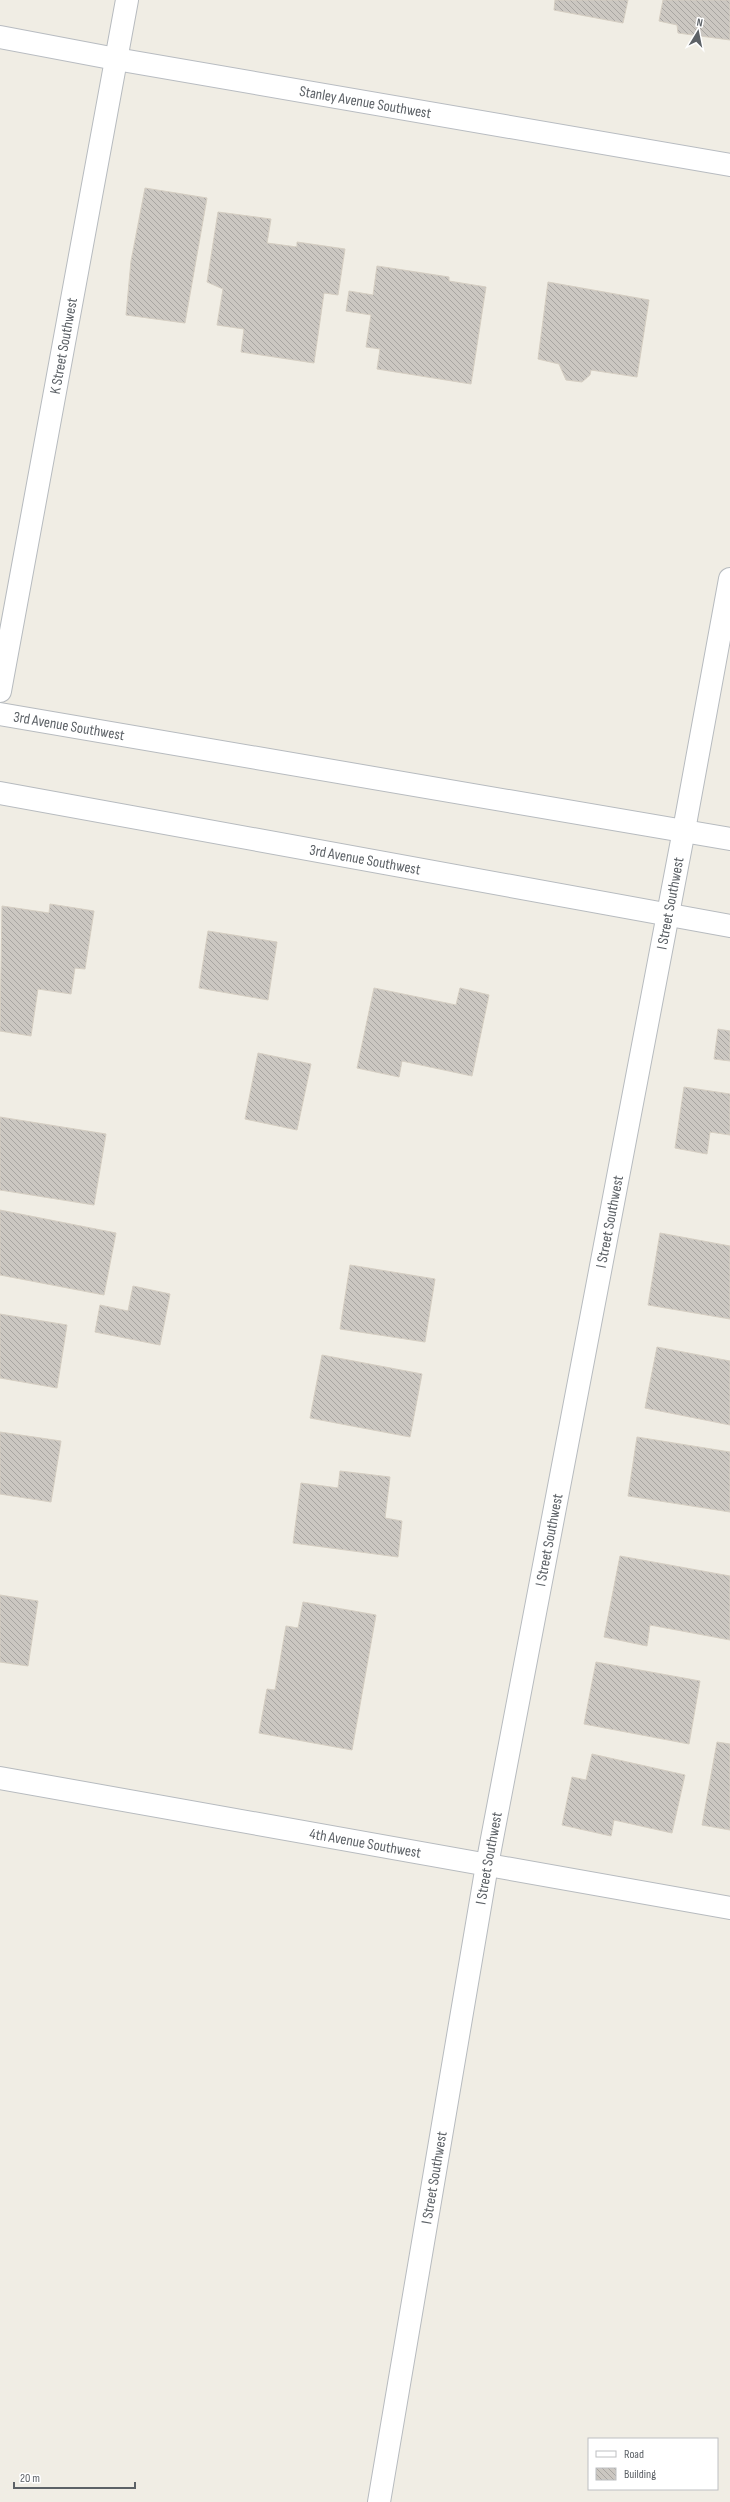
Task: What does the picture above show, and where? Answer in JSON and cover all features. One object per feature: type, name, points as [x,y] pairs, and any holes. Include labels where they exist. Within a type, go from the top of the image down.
[{"type":"street","name":"K Street Southwest","points":[[0,691],[127,0]]},
{"type":"street","name":"Stanley Avenue Southwest","points":[[0,37],[116,59],[730,165]]},
{"type":"street","name":"I Street Southwest","points":[[379,2502],[487,1865],[668,915],[730,579]]},
{"type":"street","name":"3rd Avenue Southwest","points":[[0,714],[730,839]]},
{"type":"street","name":"3rd Avenue Southwest","points":[[0,793],[730,926]]},
{"type":"street","name":"4th Avenue Southwest","points":[[0,1778],[730,1908]]},
{"type":"building","points":[[555,0],[628,0],[623,23],[554,10]]},
{"type":"building","points":[[663,0],[730,0],[730,40],[678,33],[677,25],[659,21]]},
{"type":"building","points":[[145,188],[207,198],[185,323],[126,315],[131,261]]},
{"type":"building","points":[[218,212],[271,219],[267,243],[297,247],[297,242],[345,249],[338,295],[324,293],[314,363],[241,352],[244,329],[217,325],[223,289],[207,282]]},
{"type":"building","points":[[377,266],[449,277],[449,281],[486,287],[471,384],[377,369],[380,349],[366,347],[371,315],[346,311],[349,291],[373,295]]},
{"type":"building","points":[[548,282],[649,300],[637,377],[591,370],[590,375],[582,382],[566,380],[559,364],[538,359]]},
{"type":"building","points":[[50,904],[94,911],[85,969],[75,968],[71,994],[38,989],[31,1036],[0,1031],[2,906],[49,913]]},
{"type":"building","points":[[208,931],[277,942],[268,1000],[199,988]]},
{"type":"building","points":[[374,988],[456,1005],[460,988],[489,995],[472,1076],[402,1061],[399,1077],[357,1068]]},
{"type":"building","points":[[718,1029],[730,1031],[730,1061],[714,1059]]},
{"type":"building","points":[[258,1053],[311,1064],[297,1130],[245,1119]]},
{"type":"building","points":[[684,1087],[730,1094],[730,1135],[710,1132],[707,1154],[675,1148]]},
{"type":"building","points":[[0,1117],[106,1134],[94,1205],[0,1190]]},
{"type":"building","points":[[0,1210],[116,1233],[104,1295],[0,1275]]},
{"type":"building","points":[[660,1233],[730,1246],[730,1319],[648,1305]]},
{"type":"building","points":[[350,1265],[435,1279],[425,1342],[340,1329]]},
{"type":"building","points":[[133,1286],[170,1294],[160,1345],[95,1332],[100,1305],[128,1311]]},
{"type":"building","points":[[0,1314],[67,1325],[57,1388],[0,1378]]},
{"type":"building","points":[[657,1347],[730,1361],[730,1425],[645,1408]]},
{"type":"building","points":[[322,1355],[422,1374],[410,1437],[310,1418]]},
{"type":"building","points":[[0,1432],[61,1441],[51,1502],[0,1494]]},
{"type":"building","points":[[637,1437],[730,1452],[730,1512],[628,1496]]},
{"type":"building","points":[[340,1471],[390,1477],[385,1518],[402,1521],[398,1557],[293,1543],[301,1483],[338,1488]]},
{"type":"building","points":[[620,1556],[730,1576],[730,1640],[650,1625],[647,1646],[604,1637]]},
{"type":"building","points":[[0,1595],[38,1601],[28,1666],[0,1662]]},
{"type":"building","points":[[303,1602],[376,1615],[352,1750],[259,1733],[267,1689],[275,1690],[286,1626],[298,1628]]},
{"type":"building","points":[[596,1662],[700,1681],[689,1744],[584,1724]]},
{"type":"building","points":[[717,1742],[730,1744],[730,1830],[702,1825]]},
{"type":"building","points":[[592,1754],[685,1775],[672,1833],[614,1820],[611,1836],[562,1825],[572,1777],[586,1780]]}]
